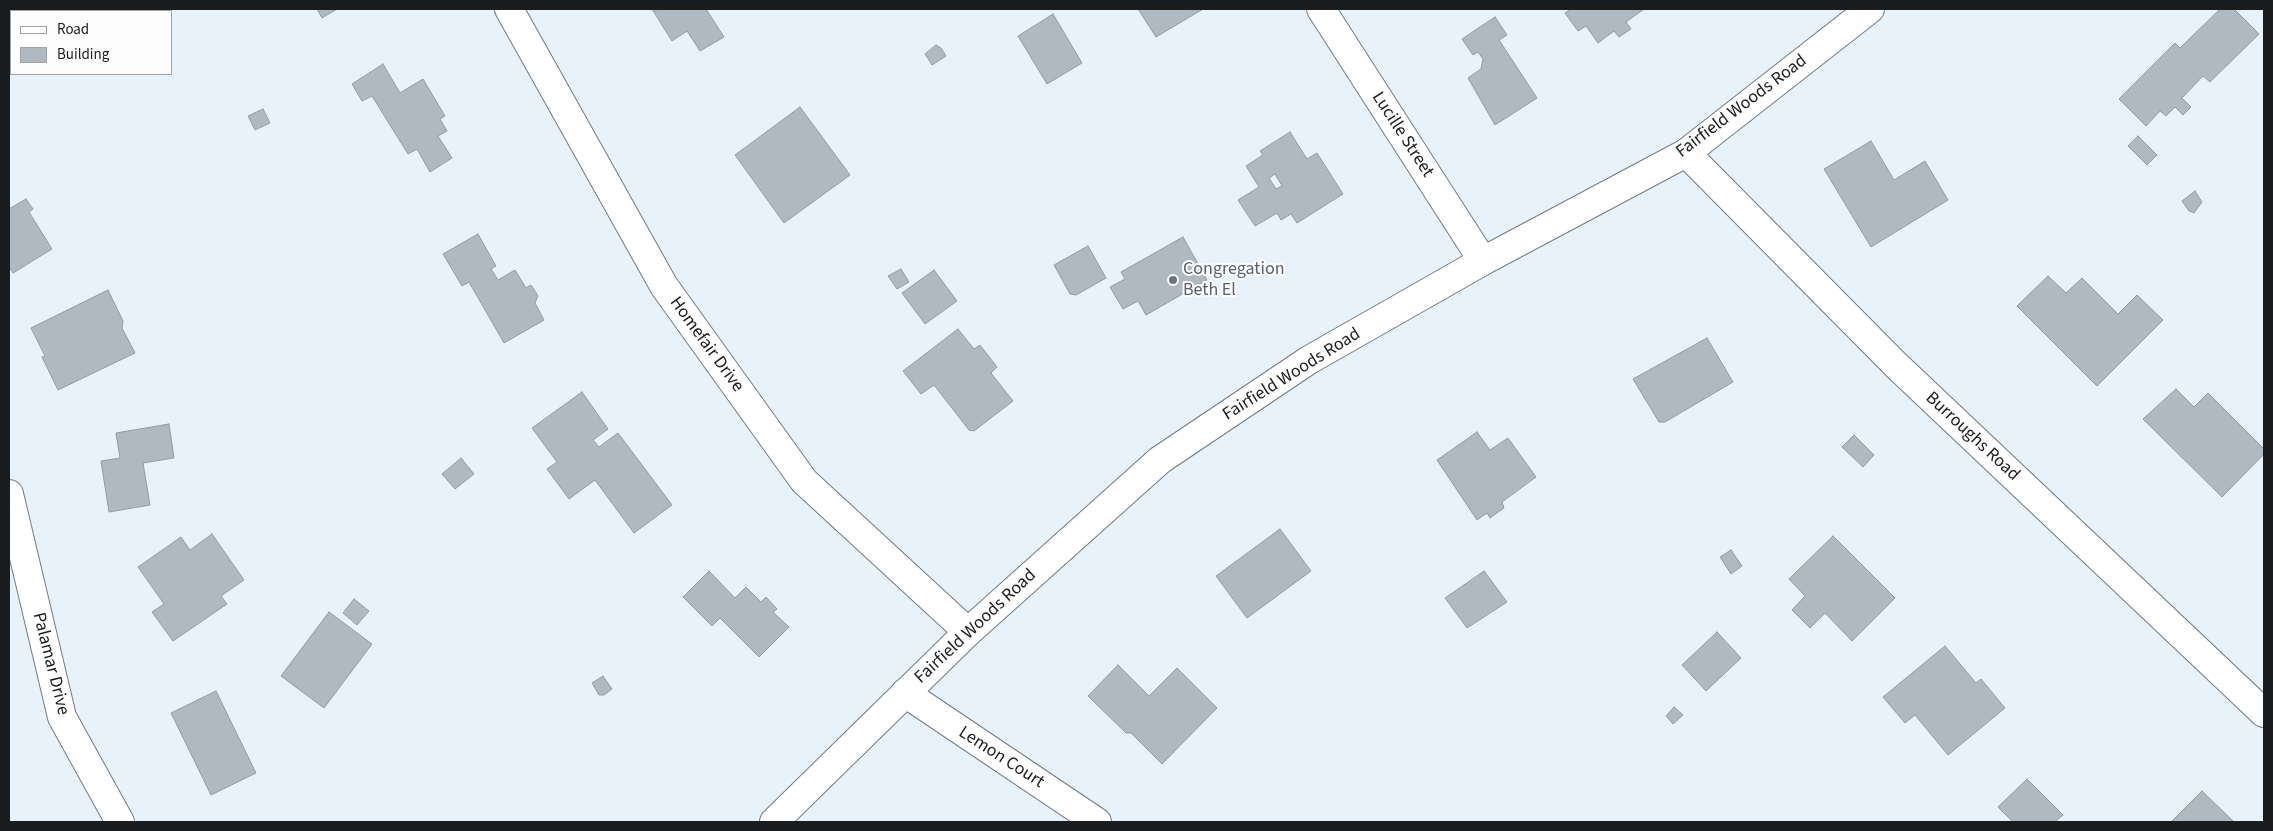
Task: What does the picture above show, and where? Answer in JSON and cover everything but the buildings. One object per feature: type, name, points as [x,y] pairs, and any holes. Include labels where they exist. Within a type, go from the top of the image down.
[{"type":"street","name":"Homefair Drive","points":[[509,9],[664,286],[804,481],[968,632]]},
{"type":"street","name":"Lucille Street","points":[[1321,9],[1483,261]]},
{"type":"street","name":"Fairfield Woods Road","points":[[774,822],[968,632],[1160,460],[1309,360],[1483,261],[1686,153],[1870,9]]},
{"type":"street","name":"Burroughs Road","points":[[1686,153],[1896,365],[2264,713]]},
{"type":"street","name":"Palamar Drive","points":[[9,494],[62,717],[120,822]]},
{"type":"street","name":"Lemon Court","points":[[905,693],[1097,822]]},
{"type":"place","name":"Congregation Beth El","points":[[1173,280]]}]
